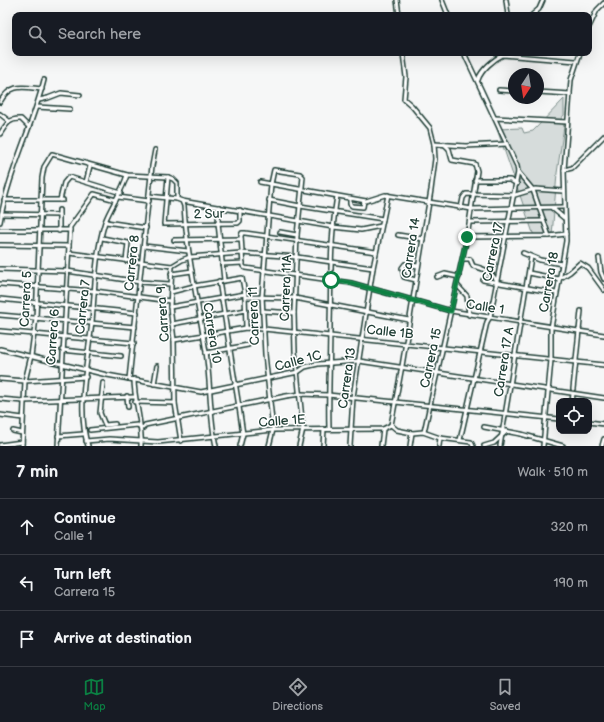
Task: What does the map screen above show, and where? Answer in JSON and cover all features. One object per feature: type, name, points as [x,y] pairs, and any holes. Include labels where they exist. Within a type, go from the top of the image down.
[{"type":"street","points":[[398,0],[399,12]]},
{"type":"street","points":[[442,0],[447,12]]},
{"type":"street","points":[[506,0],[508,12]]},
{"type":"street","points":[[536,12],[539,9],[543,0]]},
{"type":"street","points":[[592,21],[597,10],[604,3]]},
{"type":"street","name":"Carrera 14","points":[[391,425],[406,344],[434,171],[434,144],[428,125],[404,99],[406,77],[404,56]]},
{"type":"street","name":"Carrera 17","points":[[460,440],[487,322],[490,317],[496,282],[510,222],[518,172],[507,144],[466,56]]},
{"type":"street","points":[[478,80],[480,75],[492,60],[500,56]]},
{"type":"street","points":[[525,56],[576,61]]},
{"type":"street","name":"Carrera 18","points":[[543,446],[547,390],[551,360],[551,328],[566,234],[563,191],[571,80],[578,56]]},
{"type":"street","points":[[0,222],[4,200],[37,107],[44,80]]},
{"type":"street","points":[[0,102],[6,92],[14,88],[42,89]]},
{"type":"street","points":[[500,90],[508,91]]},
{"type":"street","points":[[544,92],[570,94]]},
{"type":"street","points":[[39,100],[61,93],[80,95]]},
{"type":"street","points":[[37,107],[70,109]]},
{"type":"street","points":[[0,114],[9,121]]},
{"type":"street","points":[[495,118],[568,122]]},
{"type":"street","points":[[0,134],[9,121],[20,119],[29,127]]},
{"type":"street","points":[[564,170],[572,168],[604,136]]},
{"type":"street","points":[[434,144],[466,146],[507,144]]},
{"type":"street","name":"Carrera 15","points":[[424,432],[459,278],[474,195],[476,165],[454,161],[451,159],[449,149],[444,144]]},
{"type":"street","name":"Carrera 8","points":[[129,379],[151,176],[156,150]]},
{"type":"street","name":"Carrera 5","points":[[22,444],[25,381],[31,356],[36,318],[42,171],[52,154],[90,166]]},
{"type":"street","points":[[86,182],[90,166],[127,175],[168,178],[172,179],[177,184],[177,199]]},
{"type":"street","name":"Carrera 11A","points":[[271,184],[273,171],[277,170],[302,175],[297,235],[298,242],[294,313],[294,331],[303,429],[299,446]]},
{"type":"street","points":[[518,172],[533,190],[549,236]]},
{"type":"street","name":"Carrera 7","points":[[88,446],[83,431],[84,397],[98,257],[106,222],[117,198],[121,193],[127,175]]},
{"type":"street","points":[[4,200],[62,200],[62,188],[67,179],[73,178],[121,193]]},
{"type":"street","points":[[166,198],[168,178]]},
{"type":"street","points":[[475,180],[510,180],[517,184]]},
{"type":"street","points":[[260,182],[364,201],[388,195],[472,209],[564,207]]},
{"type":"street","name":"Carrera 11","points":[[269,446],[274,430],[272,400],[268,379],[262,296],[271,184]]},
{"type":"street","points":[[461,208],[465,195],[515,195],[533,190],[563,191]]},
{"type":"street","points":[[0,230],[70,230],[71,225],[79,216],[92,195],[95,194],[149,201]]},
{"type":"street","name":"Carrera 13","points":[[350,446],[353,397],[373,268],[388,195]]},
{"type":"street","points":[[149,196],[177,199],[333,227],[361,230],[381,226]]},
{"type":"street","points":[[330,429],[328,395],[330,362],[331,246],[337,196]]},
{"type":"street","name":"2 Sur","points":[[166,198],[164,222],[168,224],[239,222],[240,210]]},
{"type":"street","points":[[350,198],[351,205],[361,207],[363,206],[364,201]]},
{"type":"street","points":[[269,200],[383,219]]},
{"type":"street","name":"Carrera 10","points":[[182,201],[186,240],[206,353],[210,412],[216,446]]},
{"type":"street","points":[[219,207],[218,223],[224,280]]},
{"type":"street","points":[[552,208],[564,218]]},
{"type":"street","points":[[59,210],[59,231]]},
{"type":"street","points":[[1,214],[59,215]]},
{"type":"street","points":[[470,222],[544,221]]},
{"type":"street","points":[[106,222],[146,228]]},
{"type":"street","name":"Carrera 6","points":[[58,446],[61,365],[70,230]]},
{"type":"street","points":[[280,232],[297,235]]},
{"type":"street","points":[[222,264],[243,263],[241,239],[243,233],[376,252]]},
{"type":"street","points":[[467,237],[549,236],[566,234]]},
{"type":"street","points":[[398,235],[423,239]]},
{"type":"street","points":[[102,238],[128,243],[126,261]]},
{"type":"street","points":[[174,240],[241,239]]},
{"type":"street","points":[[0,245],[69,246]]},
{"type":"street","points":[[144,246],[188,251]]},
{"type":"street","points":[[69,253],[172,266],[190,257],[242,253],[297,257],[373,268]]},
{"type":"street","points":[[523,253],[531,258],[562,264]]},
{"type":"street","name":"Carrera 17 A","points":[[500,446],[500,438],[505,431],[506,414],[531,258]]},
{"type":"street","points":[[599,258],[601,272],[604,279]]},
{"type":"street","points":[[463,259],[470,260],[473,266],[489,272],[495,278],[496,282]]},
{"type":"street","name":"Calle 1","points":[[243,263],[244,268],[248,269],[331,280],[469,315],[604,335]]},
{"type":"street","points":[[529,273],[559,279],[580,263],[588,268],[604,290]]},
{"type":"street","points":[[416,280],[404,277],[402,268],[405,264],[418,266]]},
{"type":"street","name":"Carrera 9","points":[[172,266],[170,307],[174,340],[175,403],[181,441]]},
{"type":"street","points":[[0,269],[67,271],[140,282],[170,284]]},
{"type":"street","points":[[171,274],[192,271]]},
{"type":"street","points":[[436,277],[445,274],[459,278]]},
{"type":"street","points":[[171,292],[224,280],[243,279],[246,328]]},
{"type":"street","points":[[483,280],[556,293]]},
{"type":"street","points":[[219,281],[231,348],[243,434],[240,446]]},
{"type":"street","points":[[0,284],[94,291],[170,301]]},
{"type":"street","points":[[457,284],[467,296],[469,315]]},
{"type":"street","points":[[170,307],[245,295],[295,298],[366,313],[409,320]]},
{"type":"street","points":[[0,299],[137,313]]},
{"type":"street","points":[[172,324],[246,310]]},
{"type":"street","points":[[263,311],[294,313]]},
{"type":"street","points":[[573,389],[581,311]]},
{"type":"street","points":[[0,315],[64,322],[135,327]]},
{"type":"street","name":"Calle 1B","points":[[174,340],[246,328],[264,329],[604,365]]},
{"type":"street","points":[[0,331],[134,344]]},
{"type":"street","points":[[206,353],[248,345]]},
{"type":"street","name":"Calle 1C","points":[[0,350],[31,356],[61,365],[194,391],[209,391],[268,379],[298,372],[308,366],[330,362],[359,361],[402,366],[604,398]]},
{"type":"street","points":[[62,350],[121,356]]},
{"type":"street","points":[[154,384],[158,366]]},
{"type":"street","points":[[0,379],[25,381],[61,377],[86,377]]},
{"type":"street","points":[[134,379],[134,397],[141,427],[141,446]]},
{"type":"street","points":[[103,383],[100,413],[104,424],[107,426],[115,424]]},
{"type":"street","points":[[90,430],[137,425],[141,427],[300,394],[353,397],[430,407],[556,419]]},
{"type":"street","points":[[572,398],[573,394]]},
{"type":"street","points":[[126,396],[128,407]]},
{"type":"street","points":[[0,399],[23,401],[84,397],[134,397]]},
{"type":"street","points":[[135,402],[175,403]]},
{"type":"street","points":[[0,415],[23,418]]},
{"type":"street","points":[[592,422],[604,424]]},
{"type":"street","points":[[391,425],[395,430],[412,433],[424,432],[440,438],[460,440],[473,445]]},
{"type":"street","name":"Calle 1E","points":[[86,441],[109,439],[181,441],[274,430],[383,429],[391,425]]},
{"type":"street","points":[[484,427],[563,446]]},
{"type":"street","points":[[323,446],[324,429]]},
{"type":"street","points":[[381,446],[383,429]]},
{"type":"street","points":[[13,431],[22,433]]},
{"type":"street","points":[[58,436],[83,431]]},
{"type":"street","points":[[410,446],[412,433]]},
{"type":"street","points":[[439,446],[440,438]]},
{"type":"street","points":[[484,446],[494,443],[500,438]]},
{"type":"street","points":[[602,446],[604,439]]},
{"type":"street","points":[[175,446],[176,441]]},
{"type":"street","points":[[0,445],[22,444]]},
{"type":"shaded area","points":[[564,99],[564,115],[560,120],[564,126],[557,173],[552,236],[534,236],[497,129],[522,128],[524,133],[533,131]]},
{"type":"route","points":[[331,280],[351,283],[451,311],[467,237]]}]
